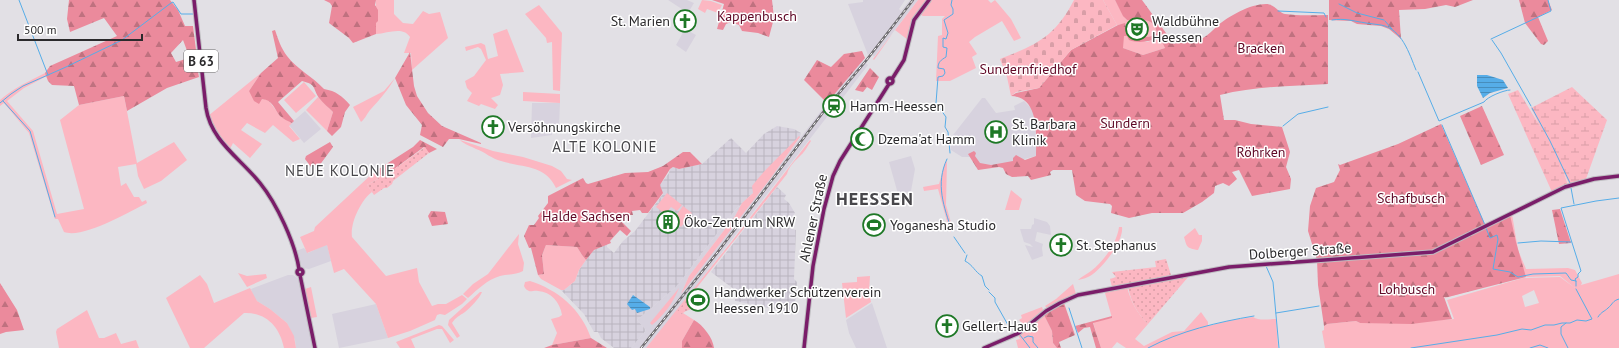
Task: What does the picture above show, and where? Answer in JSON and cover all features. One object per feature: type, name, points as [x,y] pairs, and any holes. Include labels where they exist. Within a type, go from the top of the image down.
[{"type":"main road","name":"B 63","points":[[194,0],[206,108],[210,124],[221,141],[255,177],[271,198],[282,220],[296,256],[299,269],[296,273],[300,275],[315,348]]},
{"type":"main road","name":"Ahlener Straße","points":[[804,348],[814,262],[832,176],[888,84],[892,83],[892,79],[904,60],[914,20],[929,0]]},
{"type":"main road","name":"Dolberger Straße","points":[[984,348],[1019,333],[1050,308],[1079,295],[1229,267],[1433,252],[1565,187],[1594,179],[1619,176]]},
{"type":"shaded area","points":[[668,0],[687,0],[694,3],[688,13]]},
{"type":"shaded area","points":[[863,0],[905,0],[899,9],[901,11],[910,0],[918,0],[874,57],[871,52],[868,55],[848,4],[863,2]]},
{"type":"shaded area","points":[[685,29],[696,35],[686,52],[676,45]]},
{"type":"shaded area","points":[[863,61],[868,65],[841,102],[833,112],[830,113],[675,313],[646,348],[631,348],[646,330],[637,320],[676,287],[735,210],[742,204],[735,216],[689,276],[682,292],[827,103]]},
{"type":"shaded area","name":"St. Barbara Klinik","points":[[982,98],[985,98],[996,113],[1015,110],[1014,106],[1024,101],[1033,110],[1036,156],[1005,164],[991,165],[980,164],[970,157],[962,157],[951,150],[950,139]]},
{"type":"shaded area","points":[[532,103],[560,103],[559,127],[552,127],[552,135],[531,138]]},
{"type":"shaded area","points":[[305,111],[321,129],[304,143],[289,125]]},
{"type":"shaded area","points":[[777,126],[794,129],[801,133],[800,137],[753,193],[735,210],[676,287],[637,320],[646,330],[631,348],[614,348],[601,338],[598,332],[594,332],[584,314],[561,290],[564,290],[575,281],[579,270],[594,250],[607,244],[607,247],[614,253],[623,241],[635,231],[663,194],[660,185],[669,173],[670,169],[673,167],[679,169],[702,164],[731,138],[746,153],[764,134]]},
{"type":"shaded area","points":[[911,156],[915,169],[911,191],[898,194],[889,162]]},
{"type":"shaded area","points":[[777,187],[786,195],[784,199],[789,203],[795,213],[785,227],[796,230],[794,279],[797,282],[794,313],[735,301],[735,298],[739,293],[711,272]]},
{"type":"shaded area","points":[[1034,218],[1047,222],[1050,226],[1051,235],[1037,232],[1035,241],[1043,244],[1043,256],[1032,260],[1025,245],[1033,247],[1024,242],[1020,229],[1031,229],[1032,225],[1034,224]]},
{"type":"shaded area","points":[[327,244],[331,261],[309,269],[302,268],[296,251],[304,248],[308,253]]},
{"type":"shaded area","points":[[288,275],[293,275],[299,279],[313,348],[296,348],[295,340],[287,323],[254,298],[251,289]]},
{"type":"shaded area","points":[[872,303],[887,348],[856,348],[849,333],[846,320]]},
{"type":"shaded area","points":[[376,304],[388,338],[339,348],[332,314]]},
{"type":"green space","points":[[69,0],[170,0],[178,10],[185,26],[193,26],[196,50],[195,54],[189,56],[183,40],[171,53],[176,62],[195,56],[199,77],[167,88],[127,111],[124,96],[79,105],[74,86],[52,85],[48,81],[45,73],[50,66],[117,36],[104,18],[70,32],[67,19]]},
{"type":"green space","points":[[324,0],[376,0],[375,5],[378,10],[378,21],[376,23],[376,34],[353,43],[349,38],[329,23],[332,6]]},
{"type":"green space","points":[[376,0],[394,0],[394,14],[403,23],[413,24],[423,11],[429,14],[440,12],[448,38],[412,70],[411,53],[404,53],[410,37],[407,34],[395,31],[376,34]]},
{"type":"green space","points":[[702,0],[711,1],[722,5],[718,13],[707,9],[705,13],[698,9]]},
{"type":"green space","name":"Kappenbusch","points":[[712,0],[772,0],[774,18],[769,37],[758,33],[742,31],[739,25],[731,22],[726,24],[723,30],[717,29],[724,4]]},
{"type":"green space","points":[[918,0],[928,0],[915,18],[908,40],[895,30]]},
{"type":"green space","points":[[931,0],[988,0],[991,3],[995,0],[1011,19],[1021,38],[1014,41],[1002,21],[969,42],[977,54],[972,57],[976,68],[950,81],[936,81],[938,36],[942,35],[942,19],[945,16],[923,16],[919,14]]},
{"type":"green space","name":"Sundernfriedhof","points":[[1074,0],[1103,0],[1117,25],[1071,50],[1039,88],[1016,92],[1011,96],[1007,77],[1000,59],[1034,44],[1052,31],[1067,13]]},
{"type":"green space","points":[[1103,0],[1115,0],[1127,20],[1149,21],[1155,27],[1157,33],[1147,37],[1130,33],[1125,24],[1117,25]]},
{"type":"green space","name":"Sundern","points":[[1115,0],[1142,0],[1174,44],[1180,42],[1185,43],[1203,38],[1222,22],[1253,6],[1269,4],[1285,14],[1328,15],[1328,84],[1260,88],[1220,95],[1224,120],[1235,120],[1251,124],[1282,127],[1290,152],[1286,167],[1291,179],[1290,189],[1252,196],[1239,170],[1232,172],[1237,179],[1229,186],[1223,183],[1215,186],[1214,193],[1183,213],[1152,213],[1129,218],[1111,213],[1112,206],[1110,204],[1085,201],[1076,195],[1072,170],[1053,170],[1050,172],[1051,175],[1031,180],[1028,176],[1012,177],[1006,174],[1003,168],[999,167],[978,170],[968,154],[974,151],[976,153],[975,156],[980,163],[991,165],[1013,161],[1013,158],[1016,155],[1025,160],[1036,156],[1036,128],[1032,110],[1027,103],[1020,98],[1011,96],[1016,93],[1039,88],[1071,50],[1118,25],[1125,23],[1126,27],[1129,27],[1130,33],[1147,37],[1157,33],[1155,27],[1149,21],[1127,20],[1123,16]],"holes":[[[1124,36],[1127,36],[1129,40],[1137,42],[1160,38],[1165,48],[1143,55],[1123,48]]]},
{"type":"green space","points":[[1329,0],[1473,0],[1455,7],[1446,5],[1425,9],[1399,10],[1401,39],[1389,29],[1381,26],[1357,24],[1351,21],[1329,20]]},
{"type":"green space","points":[[1519,0],[1548,0],[1552,10],[1538,17],[1548,41],[1544,45],[1541,44],[1525,23]]},
{"type":"green space","points":[[539,5],[562,33],[560,91],[553,90],[552,42],[547,43],[546,38],[525,14]]},
{"type":"green space","points":[[507,29],[524,72],[500,74],[503,85],[500,95],[491,98],[498,105],[495,109],[481,104],[479,106],[467,101],[472,93],[467,88],[465,81],[474,76],[486,60],[481,49],[478,47],[466,51],[465,47],[481,43],[485,45],[488,59],[498,56],[493,34]]},
{"type":"green space","points":[[275,30],[283,50],[291,61],[324,89],[338,94],[350,105],[345,112],[341,127],[332,136],[327,131],[333,112],[319,98],[314,87],[310,84],[302,81],[278,102],[294,121],[292,123],[280,116],[269,101],[262,99],[259,104],[254,101],[249,91],[261,73],[278,58],[272,31]]},
{"type":"green space","points":[[894,32],[874,60],[873,59]]},
{"type":"green space","points":[[1123,35],[1147,42],[1160,38],[1165,48],[1143,55],[1123,48]]},
{"type":"green space","points":[[862,51],[865,58],[827,103],[804,80],[817,60],[831,67],[844,54]]},
{"type":"green space","points":[[410,52],[414,86],[417,96],[428,113],[442,126],[481,144],[459,139],[449,139],[443,147],[420,135],[422,125],[406,105],[395,78]]},
{"type":"green space","points":[[870,68],[879,77],[872,90],[867,87],[863,92],[855,90]]},
{"type":"green space","points":[[45,73],[47,76],[24,88],[7,101],[33,131],[57,214],[84,209],[60,120],[79,105],[124,96],[137,163],[174,142],[187,160],[161,181],[144,189],[138,176],[136,164],[118,167],[121,186],[126,183],[134,197],[139,197],[142,202],[146,200],[147,203],[106,224],[82,232],[64,232],[58,219],[55,219],[29,133],[4,103],[0,106],[0,100],[5,96]]},
{"type":"green space","points":[[261,73],[249,91],[269,101],[281,117],[292,123],[289,126],[300,139],[293,142],[273,125],[265,133],[247,123],[241,130],[262,144],[250,158],[233,143],[230,149],[216,132],[208,116]]},
{"type":"green space","points":[[395,78],[361,122],[353,107],[384,91]]},
{"type":"green space","points":[[304,82],[316,96],[296,113],[284,100]]},
{"type":"green space","points":[[1572,87],[1607,120],[1586,179],[1569,184],[1563,171],[1568,185],[1552,192],[1508,94],[1518,90],[1541,128],[1531,108]]},
{"type":"green space","points":[[523,92],[560,94],[560,103],[523,101]]},
{"type":"green space","points":[[318,97],[333,112],[327,131],[306,110]]},
{"type":"green space","points":[[1482,106],[1504,155],[1481,165],[1460,116]]},
{"type":"green space","points":[[1441,124],[1486,227],[1510,215],[1526,277],[1444,297],[1452,319],[1411,324],[1360,323],[1356,321],[1327,324],[1324,326],[1318,285],[1317,260],[1308,231],[1310,206],[1316,188],[1334,182],[1340,170],[1338,164],[1340,165],[1398,144]]},
{"type":"green space","points":[[799,136],[800,137],[770,179],[681,294],[689,276],[735,216],[742,203],[753,193],[752,186]]},
{"type":"green space","points":[[420,140],[437,149],[429,153],[424,147],[386,175],[380,175],[377,170],[413,147]]},
{"type":"green space","points":[[460,140],[493,151],[523,157],[552,166],[561,171],[567,179],[572,180],[556,188],[551,180],[540,171],[498,160]]},
{"type":"green space","points":[[810,140],[811,141],[804,152],[789,168],[787,174],[695,290],[705,304],[698,307],[691,296],[677,316],[683,313],[694,320],[682,341],[682,348],[646,348],[732,241]]},
{"type":"green space","points":[[330,142],[333,147],[319,166],[316,165],[311,167],[305,159],[306,156]]},
{"type":"green space","points":[[425,147],[429,153],[393,181],[387,188],[384,188],[374,195],[367,185],[378,179],[374,172],[377,170],[380,175],[384,173],[386,175]]},
{"type":"green space","name":"Halde Sachsen","points":[[683,152],[690,152],[702,164],[679,169],[673,167],[670,169],[660,185],[663,193],[648,213],[642,213],[640,210],[632,211],[633,215],[628,215],[627,218],[621,214],[619,219],[631,231],[627,236],[620,230],[610,241],[611,243],[594,250],[586,260],[577,247],[546,245],[542,255],[544,274],[538,275],[531,248],[529,248],[524,236],[529,225],[534,225],[539,218],[538,216],[548,203],[548,196],[583,178],[588,184],[625,173],[648,172],[663,166]]},
{"type":"green space","points":[[947,161],[946,205],[953,230],[950,232],[938,189],[924,191],[923,187],[939,184],[945,163]]},
{"type":"green space","points":[[374,172],[378,179],[367,185],[372,192],[364,200],[357,212],[353,225],[352,237],[386,276],[417,268],[419,282],[432,306],[446,304],[462,295],[467,299],[445,315],[437,315],[435,320],[410,331],[388,338],[376,304],[344,269],[334,273],[327,245],[307,253],[300,237],[314,231],[315,227]]},
{"type":"green space","points":[[1011,190],[1022,199],[1019,210],[1005,210]]},
{"type":"green space","points":[[667,193],[682,205],[677,211],[671,207],[665,214],[656,207]]},
{"type":"green space","points":[[683,206],[692,213],[681,227],[674,219]]},
{"type":"green space","points":[[1560,209],[1571,243],[1559,244],[1552,210]]},
{"type":"green space","points":[[431,211],[445,212],[448,224],[432,226],[428,216]]},
{"type":"green space","points":[[1512,214],[1518,250],[1526,269],[1568,268],[1575,270],[1582,283],[1581,285],[1619,274],[1619,348],[1325,348],[1322,331],[1324,330],[1324,326],[1327,324],[1356,321],[1360,323],[1405,323],[1454,319],[1447,300],[1523,278],[1560,277],[1575,288],[1560,276],[1526,277],[1526,275],[1445,298],[1438,272]],"holes":[[[1534,290],[1539,303],[1525,307],[1522,296]]]},
{"type":"green space","points":[[1119,227],[1122,227],[1120,240],[1106,261],[1090,276],[1078,280],[1096,267],[1105,257],[1116,239]]},
{"type":"green space","points":[[1195,228],[1199,235],[1202,235],[1202,241],[1198,250],[1191,249],[1186,243],[1184,237]]},
{"type":"green space","points":[[519,234],[518,244],[524,263],[523,271],[500,276],[491,280],[468,298],[463,294],[473,284],[488,274]]},
{"type":"green space","points":[[546,245],[577,247],[586,260],[579,270],[575,281],[564,290],[561,290],[541,279],[538,275],[544,274],[542,255]]},
{"type":"green space","points":[[1166,259],[1171,275],[1112,287],[1110,279],[1116,277],[1112,272],[1156,267],[1155,261]]},
{"type":"green space","points":[[238,273],[247,276],[266,274],[267,278],[247,287]]},
{"type":"green space","points":[[200,275],[207,284],[214,303],[250,288],[257,301],[270,309],[287,323],[294,336],[296,348],[284,348],[279,334],[271,322],[259,315],[244,313],[204,348],[190,348],[166,298]]},
{"type":"green space","points":[[870,276],[869,292],[871,302],[846,318],[842,283],[857,282],[857,277]]},
{"type":"green space","points":[[1189,276],[1148,324],[1135,307],[1128,287]]},
{"type":"green space","points":[[530,281],[559,295],[567,302],[581,318],[591,338],[552,345],[557,333],[551,319],[562,315],[561,310],[554,298],[547,293],[526,290],[524,286],[525,282]]},
{"type":"green space","points":[[0,283],[17,310],[24,330],[0,334]]},
{"type":"green space","points":[[1073,284],[1076,294],[1047,308],[1045,306],[1056,299]]},
{"type":"green space","points":[[311,287],[317,317],[311,318],[305,289]]},
{"type":"green space","points":[[1127,287],[1130,298],[1135,307],[1148,324],[1135,339],[1144,346],[1172,332],[1184,331],[1201,312],[1208,322],[1208,326],[1253,317],[1261,319],[1276,319],[1278,348],[1126,348],[1117,342],[1112,348],[1101,348],[1093,322],[1112,318],[1105,293]]},
{"type":"green space","points":[[679,288],[668,308],[652,325],[650,323]]},
{"type":"green space","points":[[480,292],[482,292],[475,303],[452,323],[460,336],[457,338],[448,325],[449,320]]},
{"type":"green space","points":[[690,296],[698,307],[686,311],[677,317],[675,314]]},
{"type":"green space","points":[[1064,303],[1075,335],[1059,342],[1061,348],[1057,348],[1053,343],[1052,331],[1044,315]]},
{"type":"green space","points":[[1042,307],[1043,310],[1025,326],[1019,320],[1022,318],[1021,315]]},
{"type":"green space","points":[[87,310],[99,338],[104,338],[116,333],[121,344],[136,340],[139,348],[59,348],[56,332],[57,329]]},
{"type":"green space","points":[[1044,315],[1052,331],[1053,343],[1057,348],[1018,348],[1016,340],[1020,339],[1018,335],[1028,330]]},
{"type":"green space","points":[[1112,316],[1112,318],[1093,323],[1101,348],[1096,348],[1090,327],[1084,328],[1078,333],[1075,326]]},
{"type":"green space","points":[[694,320],[707,332],[712,340],[714,348],[682,348],[682,341]]},
{"type":"green space","points":[[439,325],[442,326],[454,340],[450,343],[442,329],[437,329],[411,339],[415,348],[400,348],[396,342]]},
{"type":"green space","points":[[591,338],[607,348],[544,348],[552,345]]},
{"type":"water","points":[[1477,75],[1487,75],[1503,80],[1508,88],[1490,93],[1483,98],[1477,86]]},
{"type":"water","points":[[633,295],[650,307],[650,309],[637,313],[635,309],[632,310],[627,304]]},
{"type":"waterway","points":[[19,0],[48,75]]},
{"type":"waterway","points":[[950,153],[948,132],[945,127],[946,117],[936,103],[938,77],[943,76],[945,73],[944,69],[938,68],[940,61],[946,57],[947,48],[943,47],[943,38],[946,39],[948,33],[944,20],[953,14],[951,5],[952,0]]},
{"type":"waterway","points":[[1491,39],[1551,11],[1548,0]]},
{"type":"waterway","points":[[0,103],[23,86],[122,40],[173,2],[181,14],[193,14]]},
{"type":"waterway","points":[[1339,4],[1357,13],[1384,20]]},
{"type":"waterway","points":[[1278,11],[1324,13],[1326,17]]},
{"type":"waterway","points":[[1332,20],[1341,19],[1388,27],[1394,31],[1404,43],[1416,70]]},
{"type":"waterway","points":[[1385,21],[1392,29]]},
{"type":"waterway","points":[[1492,40],[1531,106]]},
{"type":"waterway","points":[[1418,72],[1439,121],[1484,102],[1496,94],[1510,90]]},
{"type":"waterway","points":[[3,101],[30,131],[55,217]]},
{"type":"waterway","points":[[1283,126],[1298,114],[1328,107]]},
{"type":"waterway","points":[[1532,108],[1570,183]]},
{"type":"waterway","points":[[1442,125],[1485,225]]},
{"type":"waterway","points":[[947,159],[943,168],[941,186],[946,213],[952,231]]},
{"type":"waterway","points":[[1571,188],[1574,204]]},
{"type":"waterway","points":[[1576,281],[1575,279],[1581,271],[1561,208],[1619,198]]},
{"type":"waterway","points":[[1486,228],[1490,238],[1497,235],[1498,239],[1493,269],[1510,272],[1518,277],[1533,274],[1566,273],[1571,280],[1576,281],[1576,286]]},
{"type":"waterway","points":[[954,237],[965,253]]},
{"type":"waterway","points":[[1518,243],[1541,241],[1571,242]]},
{"type":"waterway","points":[[967,255],[965,261],[982,276],[985,286],[989,290]]},
{"type":"waterway","points":[[1266,266],[1273,282],[1279,348]]},
{"type":"waterway","points":[[1411,348],[1497,335],[1522,329],[1531,330],[1545,325],[1570,323],[1577,320],[1586,321],[1592,319],[1576,289]]},
{"type":"waterway","points":[[989,292],[995,298],[995,302],[1008,325],[1018,331]]},
{"type":"waterway","points":[[1598,317],[1619,299]]},
{"type":"waterway","points":[[1276,313],[1319,306]]},
{"type":"waterway","points":[[1069,308],[1082,348]]},
{"type":"waterway","points":[[1148,348],[1186,332],[1227,321],[1254,316]]},
{"type":"waterway","points":[[1566,323],[1561,327],[1561,334],[1568,348]]},
{"type":"waterway","points":[[1020,335],[1030,348]]},
{"type":"waterway","points":[[1024,338],[1028,336],[1033,337],[1033,342],[1038,348]]},
{"type":"waterway","points":[[1530,348],[1540,345],[1548,348]]},
{"type":"railway","points":[[641,348],[717,253],[824,111],[865,62],[913,0]]},
{"type":"place","name":"St. Marien","points":[[685,21]]},
{"type":"place","name":"Waldbühne Heessen","points":[[1137,29]]},
{"type":"place","name":"Hamm-Heessen","points":[[834,106]]},
{"type":"place","name":"Versöhnungskirche","points":[[493,127]]},
{"type":"place","name":"St. Barbara Klinik","points":[[996,132]]},
{"type":"place","name":"Dzema'at Hamm","points":[[862,139]]},
{"type":"place","name":"Öko-Zentrum NRW","points":[[668,222]]},
{"type":"place","name":"Yoganesha Studio","points":[[874,225]]},
{"type":"place","name":"St. Stephanus","points":[[1061,245]]},
{"type":"place","name":"Handwerker Schützenverein Heessen 1910","points":[[698,300]]},
{"type":"place","name":"Gellert-Haus","points":[[947,326]]},
{"type":"district","name":"ALTE KOLONIE","points":[[605,147]]},
{"type":"district","name":"NEUE KOLONIE","points":[[340,171]]},
{"type":"district","name":"HEESSEN","points":[[875,199]]},
{"type":"park label","name":"Bracken","points":[[1261,48]]},
{"type":"park label","name":"Röhrken","points":[[1261,152]]},
{"type":"park label","name":"Schafbusch","points":[[1411,198]]},
{"type":"park label","name":"Lohbusch","points":[[1407,289]]}]
